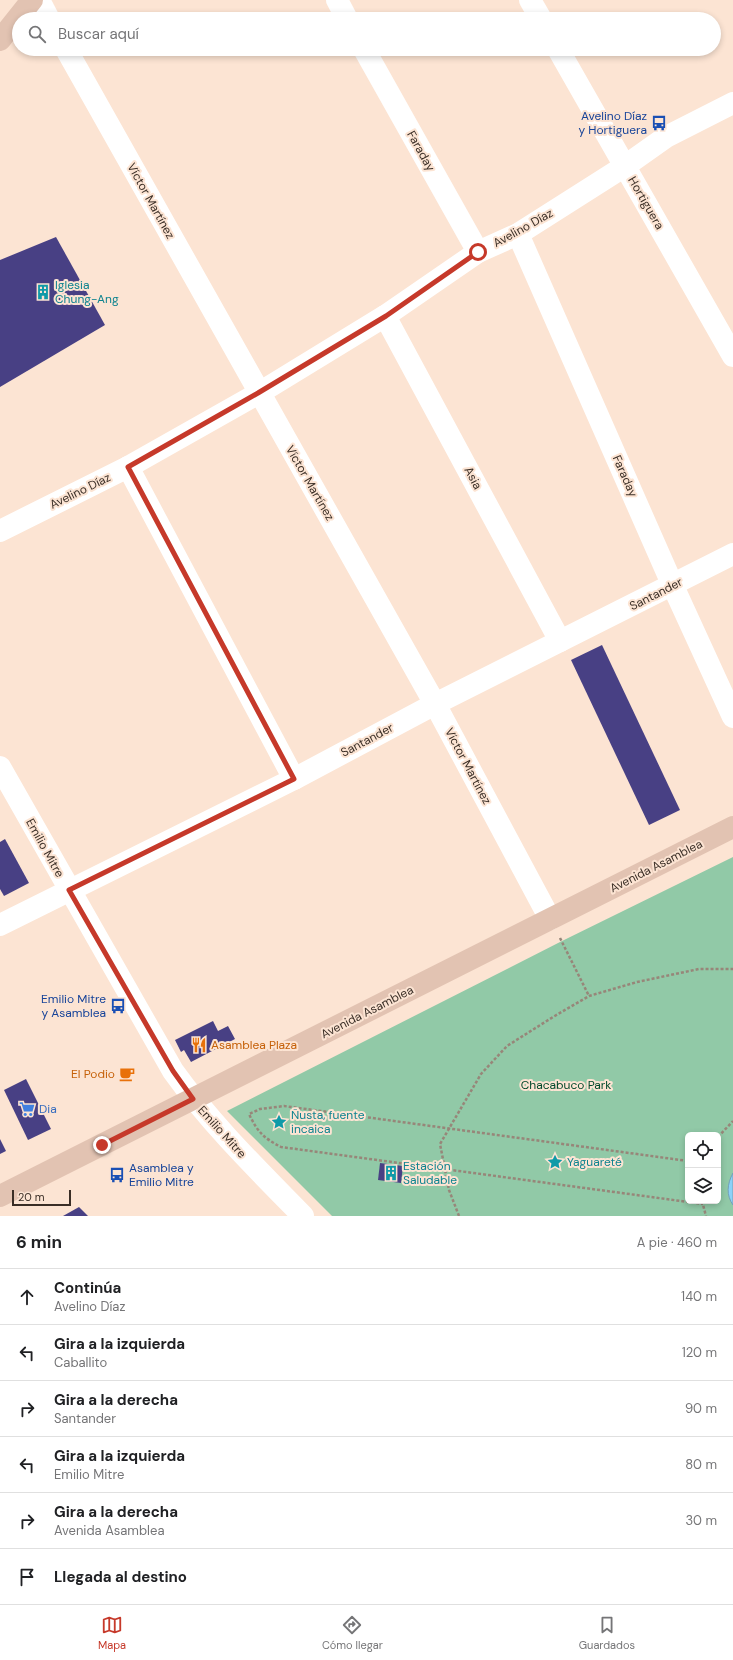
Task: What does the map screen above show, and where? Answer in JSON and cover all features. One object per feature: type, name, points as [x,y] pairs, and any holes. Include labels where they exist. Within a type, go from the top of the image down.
[{"type":"main road","points":[[22,12],[32,0]]},
{"type":"main road","points":[[0,40],[12,25]]},
{"type":"main road","name":"Avenida Asamblea","points":[[0,1196],[733,827]]},
{"type":"street","points":[[39,0],[45,12]]},
{"type":"street","points":[[337,0],[343,12]]},
{"type":"street","points":[[530,0],[537,12]]},
{"type":"street","name":"Víctor Martínez","points":[[70,56],[434,704],[550,919]]},
{"type":"street","name":"Faraday","points":[[368,56],[478,252]]},
{"type":"street","name":"Hortiguera","points":[[562,56],[733,356]]},
{"type":"street","name":"Avelino Díaz","points":[[0,531],[128,467],[258,393],[386,316],[478,252],[518,234],[625,166],[666,137],[733,103]]},
{"type":"street","name":"Faraday","points":[[518,234],[673,586],[733,717]]},
{"type":"street","name":"Asia","points":[[386,316],[560,641]]},
{"type":"street","points":[[128,467],[294,779]]},
{"type":"street","name":"Santander","points":[[0,925],[294,779],[434,704],[673,586],[733,554]]},
{"type":"street","name":"Emilio Mitre","points":[[0,767],[173,1071],[193,1099],[220,1131],[303,1216]]},
{"type":"path","points":[[550,919],[589,996]]},
{"type":"path","points":[[459,1216],[450,1190],[440,1144],[481,1074],[507,1046],[589,996],[637,982],[699,969],[733,969]]},
{"type":"path","points":[[685,1161],[284,1106],[260,1109],[249,1114],[255,1126],[264,1138],[281,1147],[685,1201]]},
{"type":"path","points":[[721,1134],[733,1121]]},
{"type":"path","points":[[703,1204],[706,1216]]},
{"type":"green space","name":"Chacabuco Park","points":[[733,857],[733,1216],[332,1216],[227,1111],[562,941]]},
{"type":"water","points":[[733,1173],[733,1205],[729,1197],[728,1189],[729,1181]]},
{"type":"building","name":"Iglesia Chung-Ang","points":[[56,237],[105,325],[0,387],[0,260]]},
{"type":"building","points":[[602,645],[680,810],[649,825],[571,660]]},
{"type":"building","points":[[5,839],[29,883],[4,896],[0,889],[0,842]]},
{"type":"building","points":[[213,1021],[218,1031],[228,1026],[235,1039],[191,1062],[184,1050],[181,1052],[175,1040]]},
{"type":"building","name":"Dia","points":[[26,1079],[51,1129],[28,1140],[4,1090]]},
{"type":"building","points":[[0,1139],[6,1151],[0,1154]]},
{"type":"building","name":"Estación Saludable","points":[[380,1163],[403,1166],[401,1183],[378,1180]]},
{"type":"building","points":[[79,1207],[88,1216],[63,1216]]},
{"type":"place","name":"Avelino Díaz y Hortiguera","points":[[659,123]]},
{"type":"place","name":"Iglesia Chung-Ang","points":[[43,292]]},
{"type":"place","name":"Emilio Mitre y Asamblea","points":[[118,1006]]},
{"type":"place","name":"Asamblea Plaza","points":[[199,1045]]},
{"type":"place","name":"El Podio","points":[[127,1074]]},
{"type":"place","name":"Dia","points":[[27,1109]]},
{"type":"place","name":"Ñusta, fuente incaica","points":[[279,1122]]},
{"type":"place","name":"Yaguareté","points":[[555,1162]]},
{"type":"place","name":"Estación Saludable","points":[[391,1173]]},
{"type":"place","name":"Asamblea y Emilio Mitre","points":[[117,1175]]},
{"type":"route","points":[[102,1145],[193,1099],[173,1071],[69,890],[294,779],[128,467],[258,393],[386,316],[478,252]]}]
